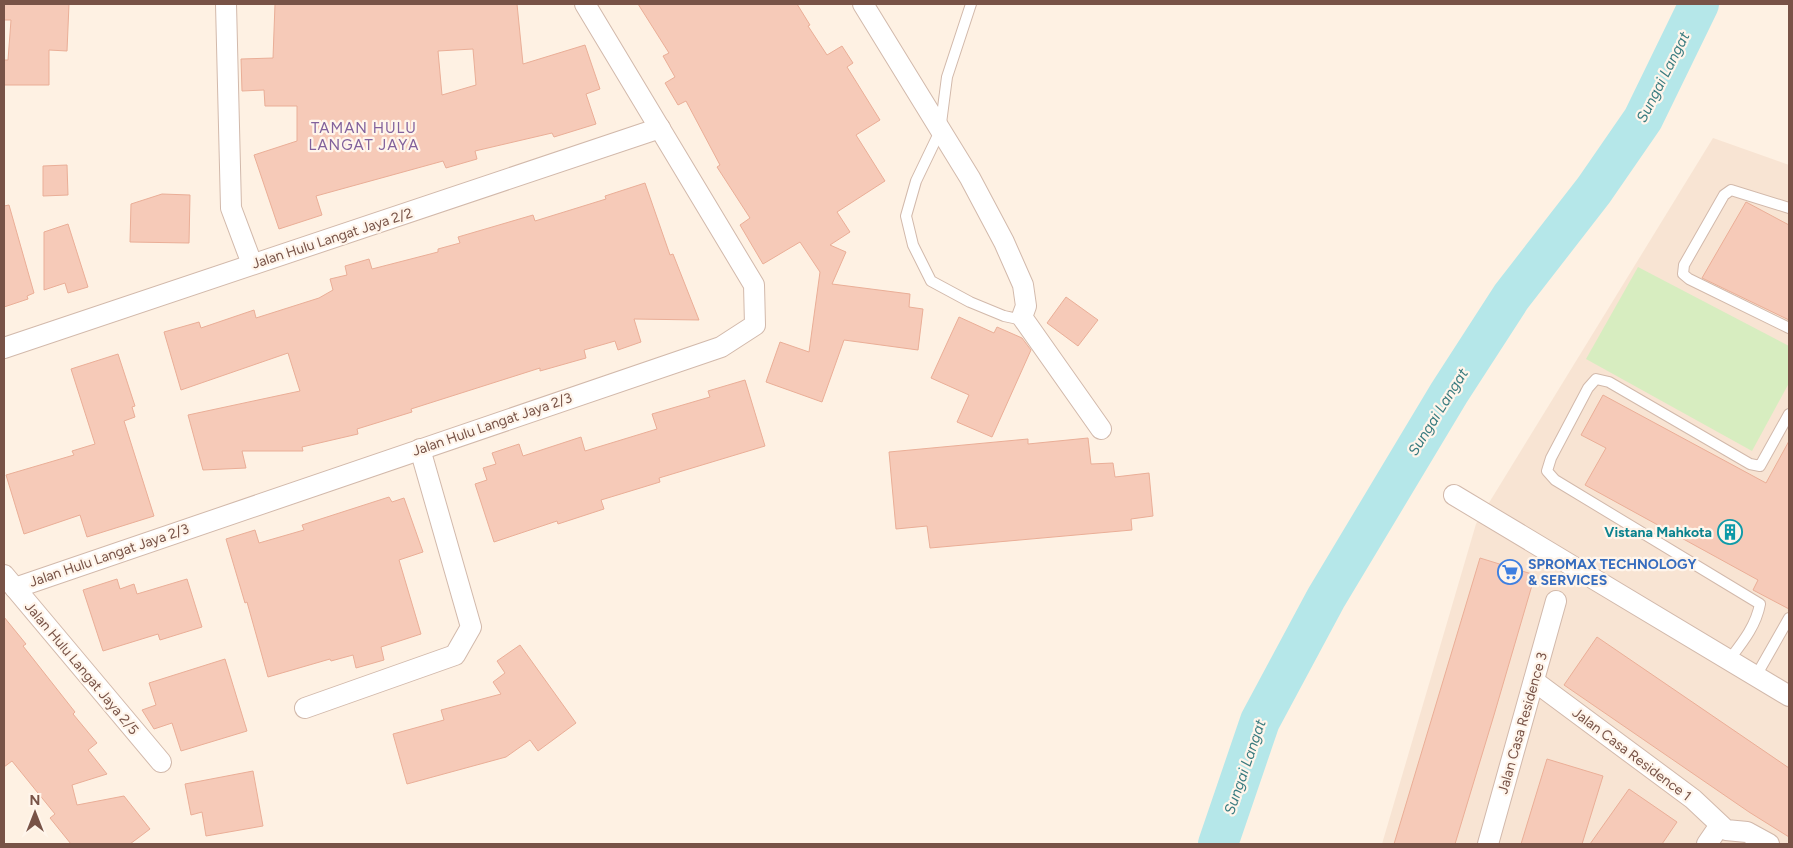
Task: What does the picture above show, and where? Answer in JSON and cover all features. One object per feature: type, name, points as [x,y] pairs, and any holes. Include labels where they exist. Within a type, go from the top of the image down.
[{"type":"street","points":[[226,4],[231,208],[252,264]]},
{"type":"street","points":[[585,4],[660,128]]},
{"type":"street","points":[[863,4],[984,204],[1017,268],[1026,298],[1025,312],[1022,317],[1101,429]]},
{"type":"street","name":"Jalan Hulu Langat Jaya 2/2","points":[[4,348],[660,128]]},
{"type":"street","name":"Jalan Hulu Langat Jaya 2/3","points":[[9,581],[420,448],[721,347],[755,325],[754,285],[660,128]]},
{"type":"street","points":[[305,708],[455,655],[471,627],[420,448]]},
{"type":"street","points":[[1454,495],[1789,696]]},
{"type":"street","name":"Jalan Hulu Langat Jaya 2/5","points":[[9,581],[161,762]]},
{"type":"street","name":"Jalan Casa Residence 3","points":[[1488,844],[1556,601]]},
{"type":"street","name":"Jalan Casa Residence 1","points":[[1534,681],[1692,799],[1725,833]]},
{"type":"street","points":[[1707,844],[1725,833],[1747,832],[1769,844]]},
{"type":"lane","points":[[971,4],[948,77],[940,131],[916,181],[906,216],[913,245],[931,281],[970,302],[1018,319],[1022,317]]},
{"type":"lane","points":[[1789,208],[1731,190],[1724,195],[1684,264],[1683,274],[1689,279],[1789,328]]},
{"type":"lane","points":[[1729,660],[1750,632],[1759,613],[1760,604],[1556,480],[1546,471],[1588,388],[1596,380],[1609,382],[1750,464],[1760,466],[1789,414]]},
{"type":"lane","points":[[1756,676],[1789,618]]},
{"type":"shaded area","points":[[1713,138],[1789,165],[1789,844],[1382,844],[1476,524]]},
{"type":"green space","points":[[1638,267],[1789,346],[1789,383],[1752,451],[1586,359]]},
{"type":"building","points":[[4,4],[69,4],[67,51],[49,50],[49,85],[4,85],[4,60],[8,60],[11,20],[4,20]]},
{"type":"building","points":[[275,4],[517,4],[523,64],[585,45],[600,89],[586,94],[596,124],[554,137],[552,133],[475,151],[477,159],[446,168],[443,161],[316,196],[322,215],[279,229],[254,155],[297,141],[297,106],[265,106],[264,90],[242,91],[241,59],[273,58]],"holes":[[[473,49],[476,85],[442,95],[438,51]]]},
{"type":"building","points":[[638,4],[797,4],[810,25],[808,26],[827,55],[842,46],[853,63],[847,67],[880,120],[856,135],[885,181],[837,212],[850,232],[830,245],[846,252],[832,284],[910,294],[909,307],[923,309],[918,350],[844,340],[822,402],[766,382],[780,342],[809,352],[820,272],[800,242],[763,264],[740,225],[750,218],[717,167],[720,165],[686,101],[678,105],[665,83],[675,77],[663,56],[669,53]]},
{"type":"building","points":[[67,165],[68,195],[43,196],[43,166]]},
{"type":"building","points":[[645,183],[670,255],[673,254],[699,320],[634,319],[641,342],[618,350],[615,341],[584,350],[586,358],[540,371],[540,368],[411,409],[412,412],[357,429],[358,434],[302,447],[303,451],[242,451],[246,468],[203,470],[188,415],[300,391],[288,353],[181,390],[164,332],[199,322],[201,328],[254,310],[256,318],[319,298],[333,290],[330,279],[347,275],[345,266],[369,259],[372,269],[438,252],[438,249],[460,243],[458,237],[533,215],[535,221],[606,199],[605,196]]},
{"type":"building","points":[[162,194],[190,195],[189,243],[130,242],[131,204]]},
{"type":"building","points":[[1746,202],[1789,225],[1789,320],[1702,278]]},
{"type":"building","points":[[9,205],[34,293],[27,296],[28,299],[4,307],[4,206]]},
{"type":"building","points":[[68,224],[88,287],[68,293],[65,283],[44,290],[44,232]]},
{"type":"building","points":[[1066,297],[1098,320],[1078,346],[1047,323]]},
{"type":"building","points":[[959,317],[994,333],[997,327],[1022,338],[1031,350],[992,437],[957,422],[969,395],[931,378]]},
{"type":"building","points":[[118,354],[135,406],[132,407],[135,417],[124,421],[154,516],[87,537],[80,515],[24,534],[6,475],[74,455],[72,451],[95,444],[71,369]]},
{"type":"building","points":[[745,380],[765,446],[659,478],[660,482],[601,500],[604,509],[558,524],[557,521],[494,542],[475,484],[487,480],[483,468],[496,464],[492,453],[519,444],[523,456],[581,437],[585,451],[657,429],[652,414],[710,397],[708,391]]},
{"type":"building","name":"Vistana Mahkota","points":[[1603,395],[1766,483],[1789,441],[1789,609],[1753,590],[1758,580],[1585,485],[1606,448],[1581,435]]},
{"type":"building","points":[[1088,438],[1091,464],[1113,463],[1115,477],[1149,473],[1153,516],[1131,519],[1132,530],[930,548],[927,526],[896,529],[889,452],[1028,439],[1028,444]]},
{"type":"building","points":[[389,497],[392,502],[404,498],[423,552],[399,560],[421,634],[381,647],[384,660],[356,668],[353,655],[331,661],[330,659],[268,677],[247,602],[245,603],[226,539],[255,530],[259,543],[304,530],[302,525]]},
{"type":"building","points":[[1480,558],[1535,575],[1494,715],[1455,844],[1394,844]]},
{"type":"building","points":[[117,579],[120,589],[134,584],[137,594],[187,579],[202,627],[160,640],[158,634],[103,651],[83,590]]},
{"type":"building","points":[[4,617],[26,644],[23,646],[75,712],[73,714],[97,743],[88,750],[107,774],[72,785],[77,805],[124,796],[150,829],[130,844],[71,844],[50,818],[55,814],[12,761],[4,767]]},
{"type":"building","points":[[1597,637],[1789,768],[1789,837],[1749,812],[1564,685]]},
{"type":"building","points":[[520,645],[576,723],[538,751],[530,740],[506,757],[407,784],[393,734],[444,720],[441,710],[501,694],[493,682],[505,673],[497,661]]},
{"type":"building","points":[[225,659],[247,731],[181,751],[172,723],[154,729],[142,710],[156,705],[149,683]]},
{"type":"building","points":[[1547,759],[1603,776],[1582,844],[1521,844]]},
{"type":"building","points":[[253,771],[263,826],[206,836],[202,812],[191,815],[185,784]]},
{"type":"building","points":[[1629,789],[1677,822],[1662,844],[1590,844]]},
{"type":"waterway","name":"Sungai Langat","points":[[1218,844],[1260,721],[1326,598],[1449,393],[1511,297],[1594,190],[1643,119],[1699,4]]},
{"type":"place","name":"Vistana Mahkota","points":[[1730,532]]},
{"type":"place","name":"SPROMAX TECHNOLOGY & SERVICES","points":[[1510,572]]},
{"type":"district","name":"TAMAN HULU LANGAT JAYA","points":[[364,136]]}]
